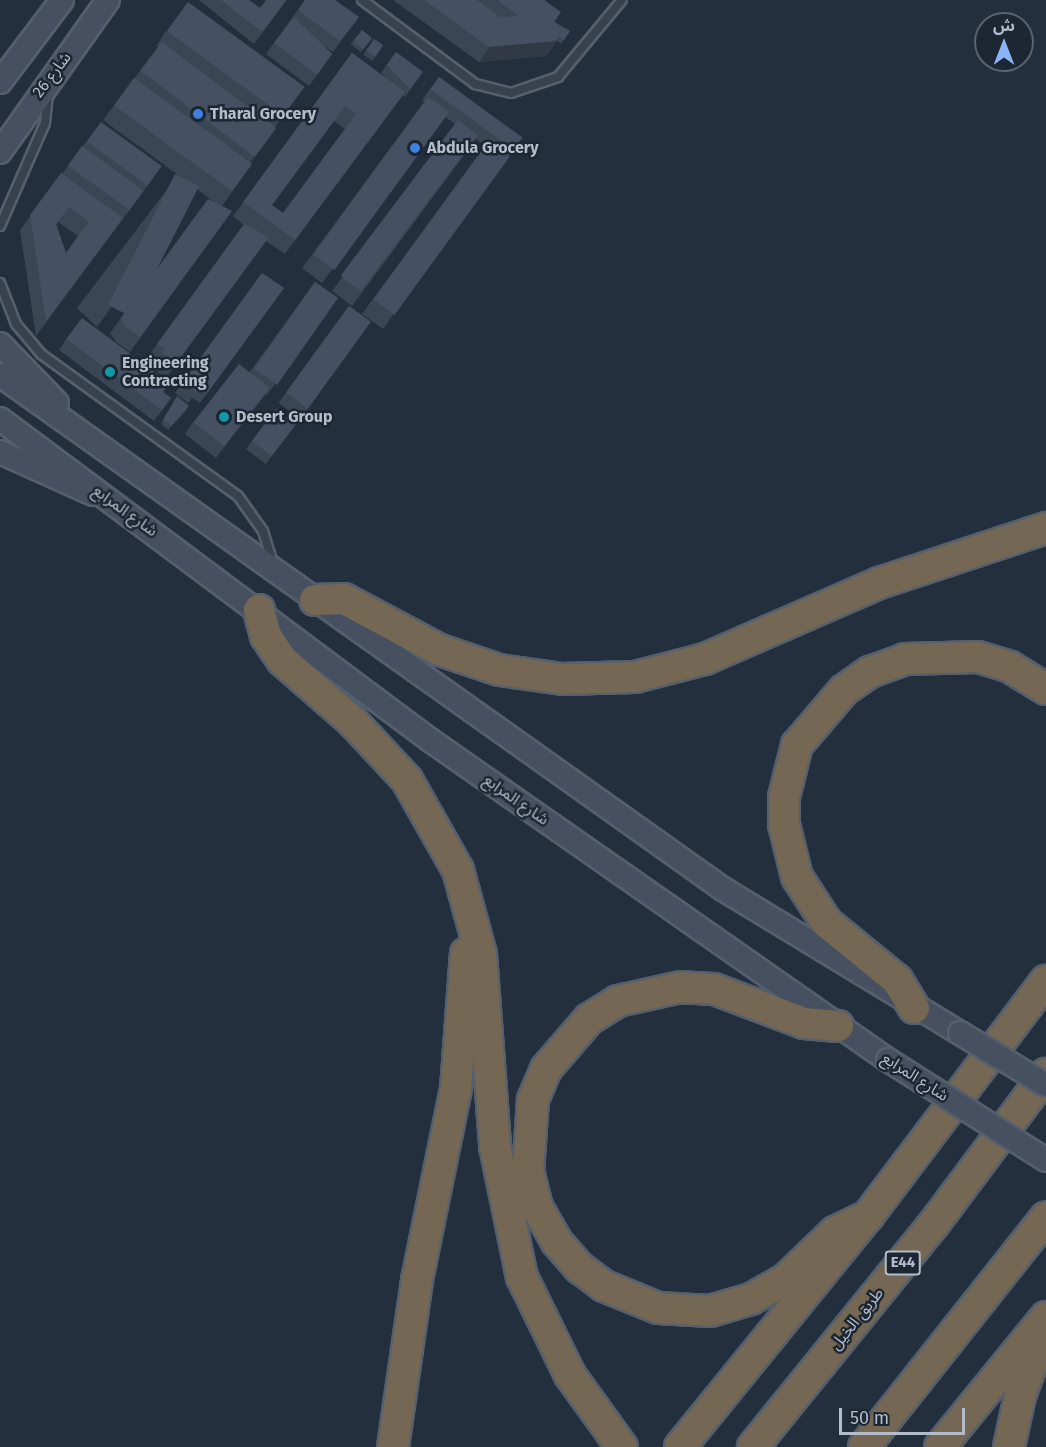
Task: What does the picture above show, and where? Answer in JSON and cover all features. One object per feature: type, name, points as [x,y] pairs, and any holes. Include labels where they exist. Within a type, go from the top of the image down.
[{"type":"highway","points":[[315,600],[344,599],[440,650],[500,670],[562,679],[634,677],[705,659],[879,583],[1046,528]]},
{"type":"highway","points":[[260,610],[266,636],[282,660],[353,722],[420,799],[444,838],[469,902],[482,964],[501,1191],[522,1277],[570,1375],[622,1447]]},
{"type":"highway","points":[[914,1008],[897,980],[827,923],[797,877],[784,824],[787,779],[797,745],[843,690],[870,672],[905,659],[978,657],[1010,667],[1046,689]]},
{"type":"highway","points":[[393,1447],[417,1280],[456,1089],[469,902]]},
{"type":"highway","points":[[680,1447],[868,1216],[1046,981]]},
{"type":"highway","points":[[838,1026],[804,1023],[714,989],[681,987],[618,1001],[581,1026],[546,1069],[533,1100],[528,1171],[537,1207],[557,1242],[580,1268],[621,1295],[658,1308],[710,1311],[752,1299],[786,1280],[835,1232],[868,1216]]},
{"type":"highway","name":"طريق الخيل","points":[[753,1447],[933,1225],[1046,1074]]},
{"type":"highway","points":[[864,1447],[1046,1217]]},
{"type":"highway","points":[[940,1447],[1046,1317]]},
{"type":"highway","points":[[1009,1447],[1020,1396],[1046,1325]]},
{"type":"main road","points":[[0,82],[62,0]]},
{"type":"main road","name":"شارع 26","points":[[0,152],[6,135],[108,0]]},
{"type":"main road","points":[[0,344],[107,453]]},
{"type":"main road","points":[[0,375],[723,889],[914,1008],[1046,1085]]},
{"type":"main road","name":"شارع المرابع","points":[[0,419],[260,610],[430,740],[838,1026],[1046,1160]]},
{"type":"main road","points":[[0,452],[66,486],[109,499]]},
{"type":"lane","points":[[362,0],[475,84],[511,93],[558,77],[621,0]]},
{"type":"lane","points":[[0,226],[45,123],[47,82]]},
{"type":"lane","points":[[0,283],[16,324],[41,354],[238,496],[263,531],[275,572]]},
{"type":"building","points":[[221,0],[249,0],[260,8],[266,0],[286,0],[262,32]]},
{"type":"building","points":[[305,0],[335,0],[359,17],[340,41],[298,10]]},
{"type":"building","points":[[424,0],[477,0],[500,17],[519,16],[497,0],[544,0],[561,12],[554,22],[565,29],[556,41],[489,47]]},
{"type":"building","points":[[188,2],[304,87],[283,116],[167,31]]},
{"type":"building","points":[[294,17],[332,54],[317,75],[274,43]]},
{"type":"building","points":[[563,27],[570,31],[564,40],[559,37],[565,29]]},
{"type":"building","points":[[362,30],[372,38],[363,49],[353,41]]},
{"type":"building","points":[[374,39],[383,45],[375,57],[366,51]]},
{"type":"building","points":[[162,42],[276,128],[255,157],[140,71]]},
{"type":"building","points":[[396,52],[423,72],[410,89],[387,65]]},
{"type":"building","points":[[352,53],[405,92],[295,240],[243,202]],"holes":[[[345,106],[356,114],[283,213],[272,205]]]},
{"type":"building","points":[[439,77],[522,138],[514,150],[430,89]]},
{"type":"building","points":[[134,78],[252,164],[232,191],[114,106]]},
{"type":"building","points":[[428,97],[449,112],[334,270],[313,255]]},
{"type":"building","points":[[458,120],[478,135],[361,291],[341,276]]},
{"type":"building","points":[[101,122],[162,166],[148,186],[87,141]]},
{"type":"building","points":[[488,142],[509,157],[394,315],[373,300]]},
{"type":"building","points":[[82,146],[143,191],[129,210],[68,165]]},
{"type":"building","points":[[61,173],[123,218],[46,321],[30,215]],"holes":[[[69,207],[89,222],[66,253],[56,224]]]},
{"type":"building","points":[[175,174],[199,186],[132,317],[108,305]]},
{"type":"building","points":[[208,199],[232,211],[140,337],[126,327],[121,318]]},
{"type":"building","points":[[244,224],[269,237],[176,363],[162,353],[165,349],[157,344]]},
{"type":"building","points":[[262,273],[284,288],[208,392],[200,386],[196,392],[183,382]]},
{"type":"building","points":[[315,282],[338,298],[277,385],[254,369]]},
{"type":"building","points":[[349,306],[371,322],[308,408],[286,393]]},
{"type":"building","points":[[82,318],[170,383],[163,392],[171,398],[162,410],[66,339]]},
{"type":"building","name":"Desert Group","points":[[239,364],[270,388],[224,446],[193,422]]},
{"type":"building","points":[[177,396],[189,406],[171,426],[163,420]]},
{"type":"building","points":[[276,409],[296,424],[272,456],[252,441]]},
{"type":"place","name":"Tharal Grocery","points":[[198,114]]},
{"type":"place","name":"Abdula Grocery","points":[[415,148]]},
{"type":"place","name":"Engineering Contracting","points":[[110,372]]},
{"type":"place","name":"Desert Group","points":[[224,417]]}]
